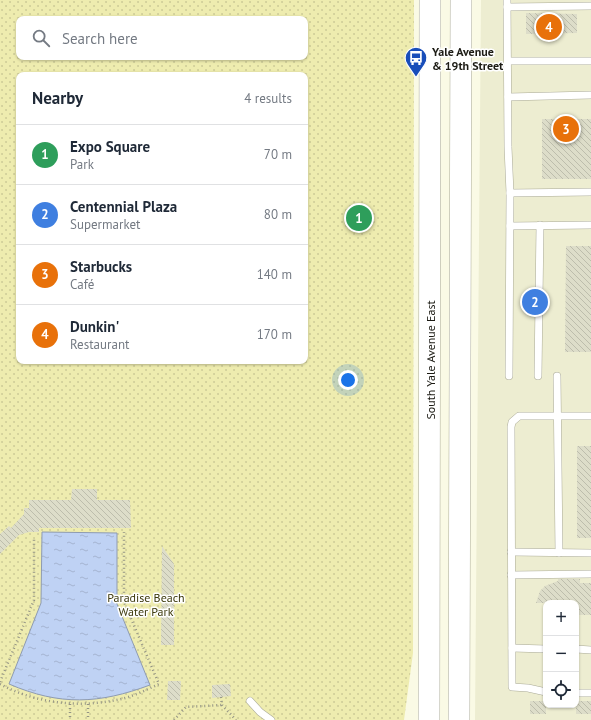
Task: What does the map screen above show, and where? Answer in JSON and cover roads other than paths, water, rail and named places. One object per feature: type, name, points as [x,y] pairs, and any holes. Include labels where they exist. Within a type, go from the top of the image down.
[{"type":"main road","name":"South Yale Avenue East","points":[[429,720],[430,0]]},
{"type":"main road","points":[[459,720],[461,0]]},
{"type":"main road","points":[[430,148],[460,148]]},
{"type":"main road","points":[[429,369],[460,370]]},
{"type":"lane","points":[[509,376],[510,193],[507,3],[591,6]]},
{"type":"lane","points":[[508,61],[591,60]]},
{"type":"lane","points":[[508,97],[591,95]]},
{"type":"lane","points":[[510,193],[591,192]]},
{"type":"lane","points":[[538,376],[540,225]]},
{"type":"lane","points":[[510,226],[591,225]]},
{"type":"lane","points":[[557,376],[559,553]]},
{"type":"lane","points":[[543,691],[528,688],[512,687],[511,427],[512,422],[519,416],[591,416]]},
{"type":"lane","points":[[512,552],[591,553]]},
{"type":"lane","points":[[512,575],[591,574]]},
{"type":"lane","points":[[512,648],[543,649]]},
{"type":"lane","points":[[579,649],[591,650]]},
{"type":"lane","points":[[579,693],[591,693]]},
{"type":"lane","points":[[250,701],[260,712],[271,720]]},
{"type":"water","points":[[42,532],[117,533],[117,604],[150,685],[114,696],[80,700],[45,696],[9,684],[41,603]]},
{"type":"place","name":"Dunkin'","points":[[549,27]]},
{"type":"place","name":"Yale Avenue & 19th Street","points":[[416,78]]},
{"type":"place","name":"Starbucks","points":[[566,129]]},
{"type":"place","name":"Expo Square","points":[[359,218]]},
{"type":"place","name":"Centennial Plaza","points":[[535,302]]},
{"type":"park label","name":"Paradise Beach Water Park","points":[[146,604]]}]
